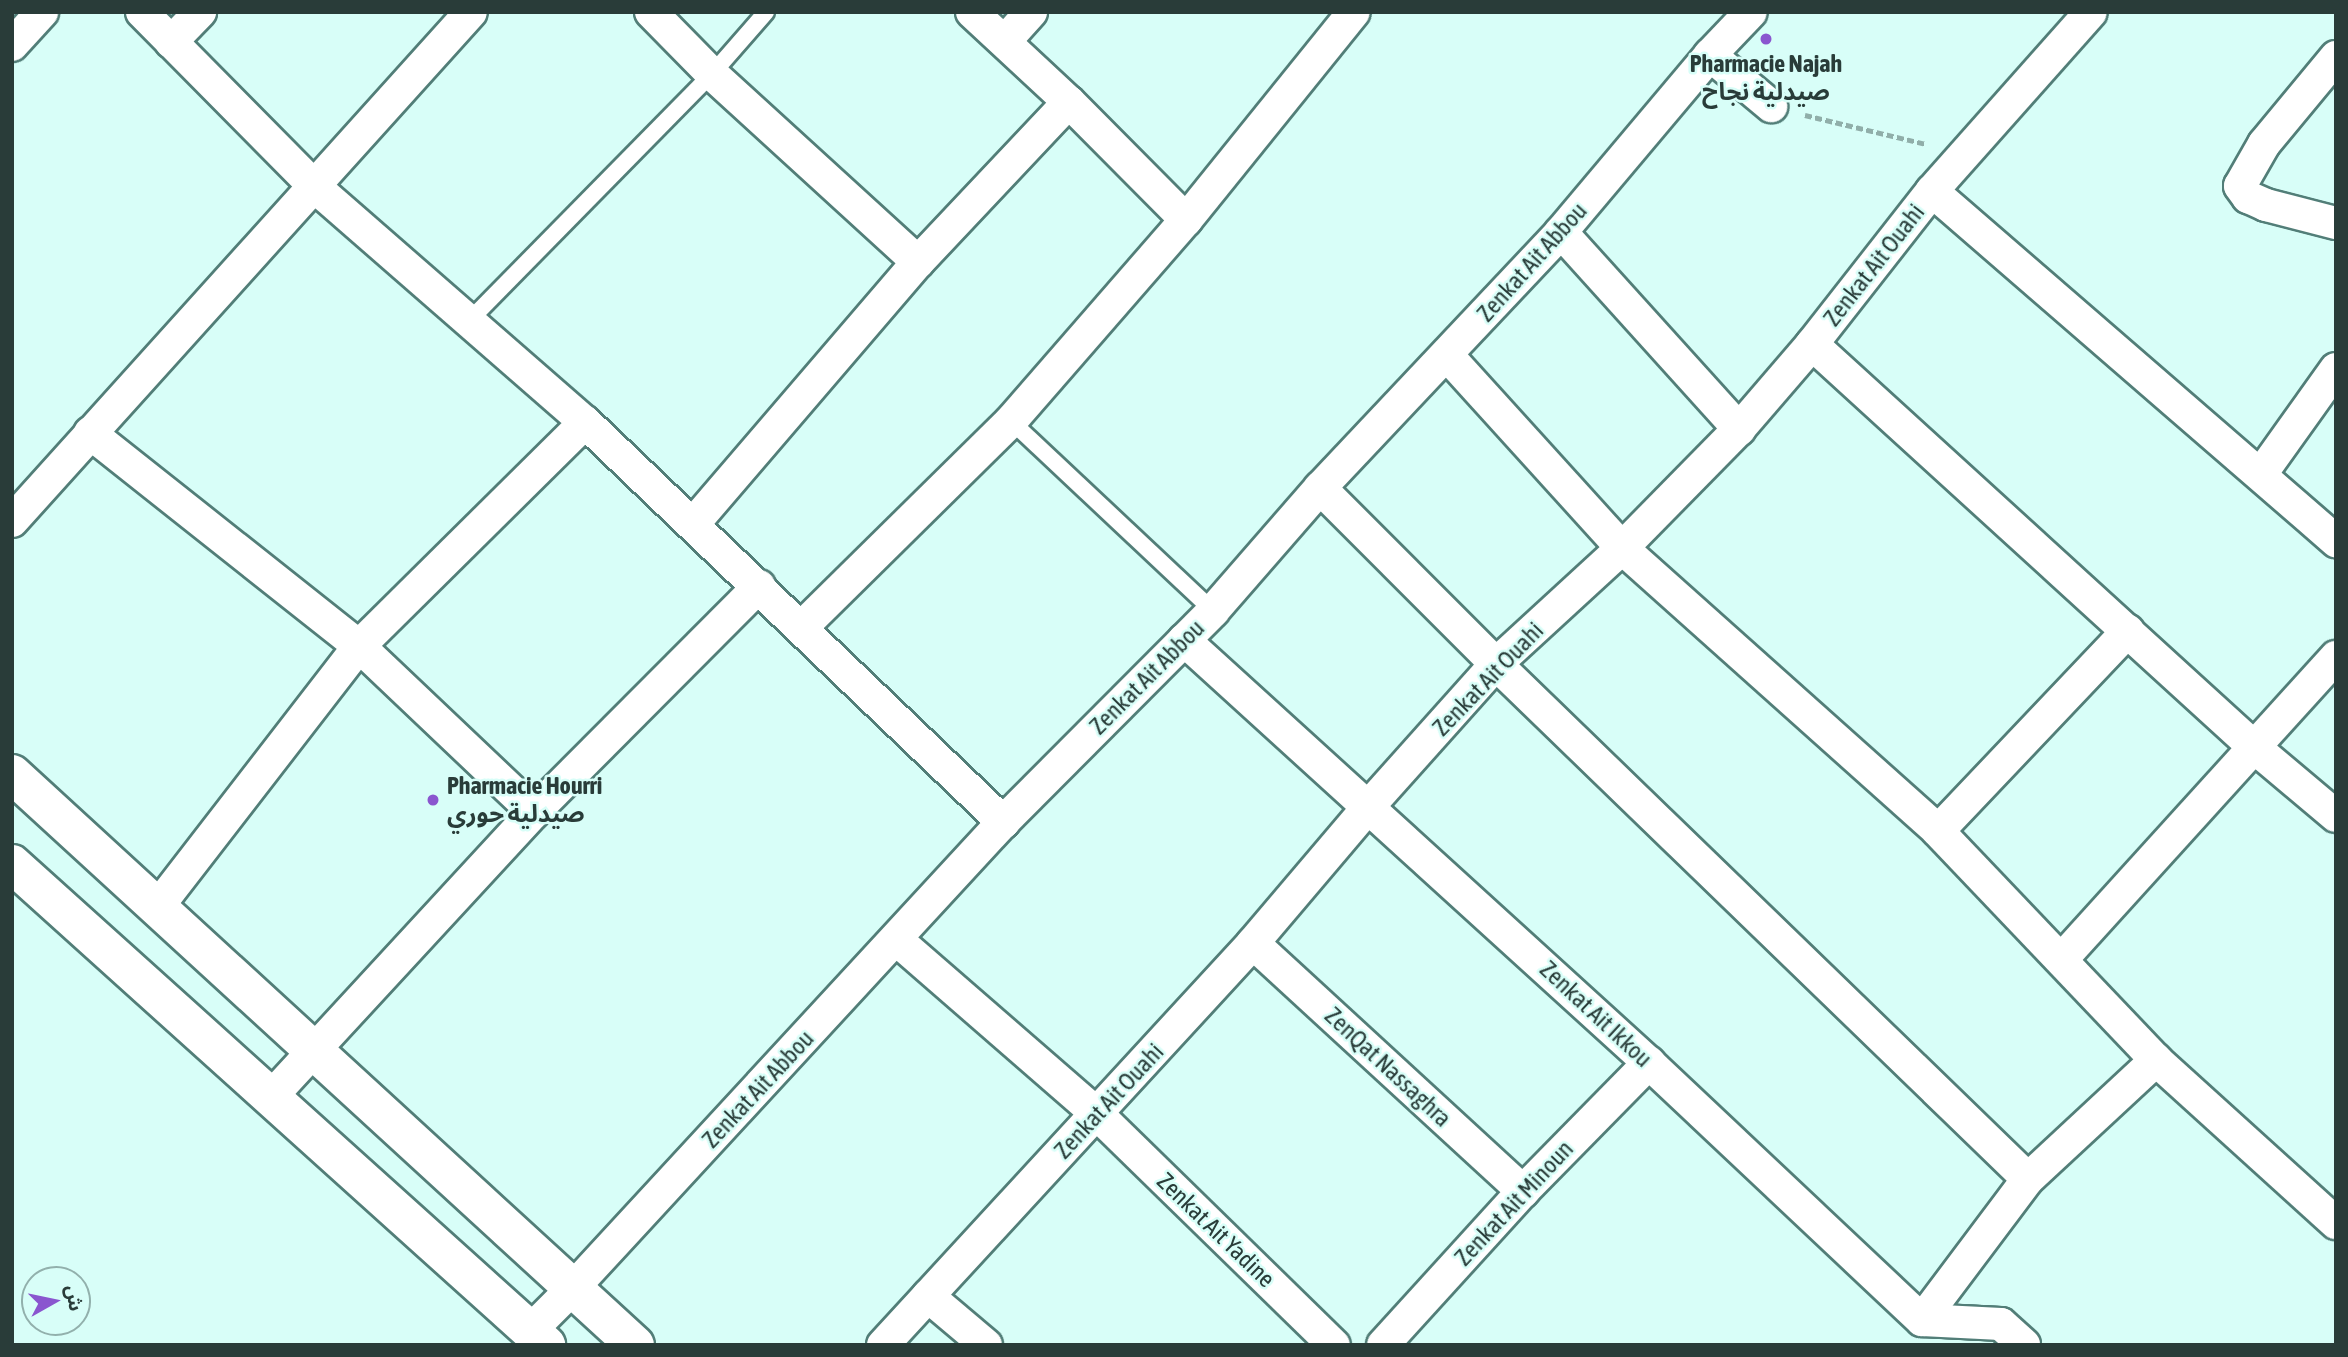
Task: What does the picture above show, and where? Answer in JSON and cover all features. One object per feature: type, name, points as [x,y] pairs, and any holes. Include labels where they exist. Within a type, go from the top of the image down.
[{"type":"main road","points":[[12,774],[159,905],[635,1345]]},
{"type":"main road","points":[[12,864],[538,1338]]},
{"type":"street","points":[[12,45],[42,12]]},
{"type":"street","points":[[142,12],[314,186],[585,422],[694,523],[1003,822]]},
{"type":"street","points":[[171,42],[200,12]]},
{"type":"street","points":[[12,521],[471,12]]},
{"type":"street","points":[[651,12],[712,74],[918,262]]},
{"type":"street","points":[[972,12],[1069,102],[1186,220]]},
{"type":"street","points":[[1005,41],[1031,12]]},
{"type":"street","points":[[802,628],[1011,421],[1186,220],[1354,12]]},
{"type":"street","name":"Zenkat Ait Abbou","points":[[538,1338],[573,1288],[897,940],[1003,822],[1213,611],[1320,488],[1562,232],[1710,55],[1751,12]]},
{"type":"street","name":"Zenkat Ait Ouahi","points":[[883,1345],[1253,943],[1369,806],[1496,664],[1622,548],[1739,429],[1812,344],[1931,191],[2091,12]]},
{"type":"street","points":[[1710,55],[1771,106]]},
{"type":"street","points":[[2336,57],[2264,144],[2240,186],[2248,197],[2266,205],[2336,223]]},
{"type":"street","points":[[694,523],[918,262],[1069,102]]},
{"type":"street","points":[[1931,191],[2262,474],[2336,541]]},
{"type":"street","points":[[1562,232],[1739,429]]},
{"type":"street","points":[[1812,344],[2254,747],[2336,816]]},
{"type":"street","points":[[1447,355],[1622,548],[1938,831],[2062,958],[2156,1060],[2336,1223]]},
{"type":"street","points":[[2262,474],[2336,369]]},
{"type":"street","points":[[159,905],[359,646],[585,422]]},
{"type":"street","points":[[90,433],[359,646],[534,812]]},
{"type":"street","points":[[1320,488],[1496,664],[2028,1179]]},
{"type":"street","points":[[270,1098],[534,812],[759,586]]},
{"type":"street","points":[[1938,831],[2128,631]]},
{"type":"street","name":"Zenkat Ait Ikkou","points":[[1184,640],[1649,1063],[1922,1320]]},
{"type":"street","points":[[2062,958],[2336,657]]},
{"type":"street","name":"Zenkat Ait Yadine","points":[[897,940],[1097,1114],[1335,1345]]},
{"type":"street","name":"ZenQat Nassaghra","points":[[1253,943],[1523,1191]]},
{"type":"street","points":[[2024,1345],[1990,1334],[1922,1320],[2028,1179],[2156,1060]]},
{"type":"street","name":"Zenkat Ait Minoun","points":[[1383,1345],[1523,1191],[1649,1063]]},
{"type":"street","points":[[928,1296],[986,1345]]},
{"type":"lane","points":[[468,321],[712,74],[766,12]]},
{"type":"lane","points":[[1011,421],[1213,611]]},
{"type":"path","points":[[1771,106],[1964,153]]},
{"type":"place","name":"Pharmacie Najah صيدلية نجاح","points":[[1766,39]]},
{"type":"place","name":"Pharmacie Hourri صيدلية حوري","points":[[433,800]]}]
